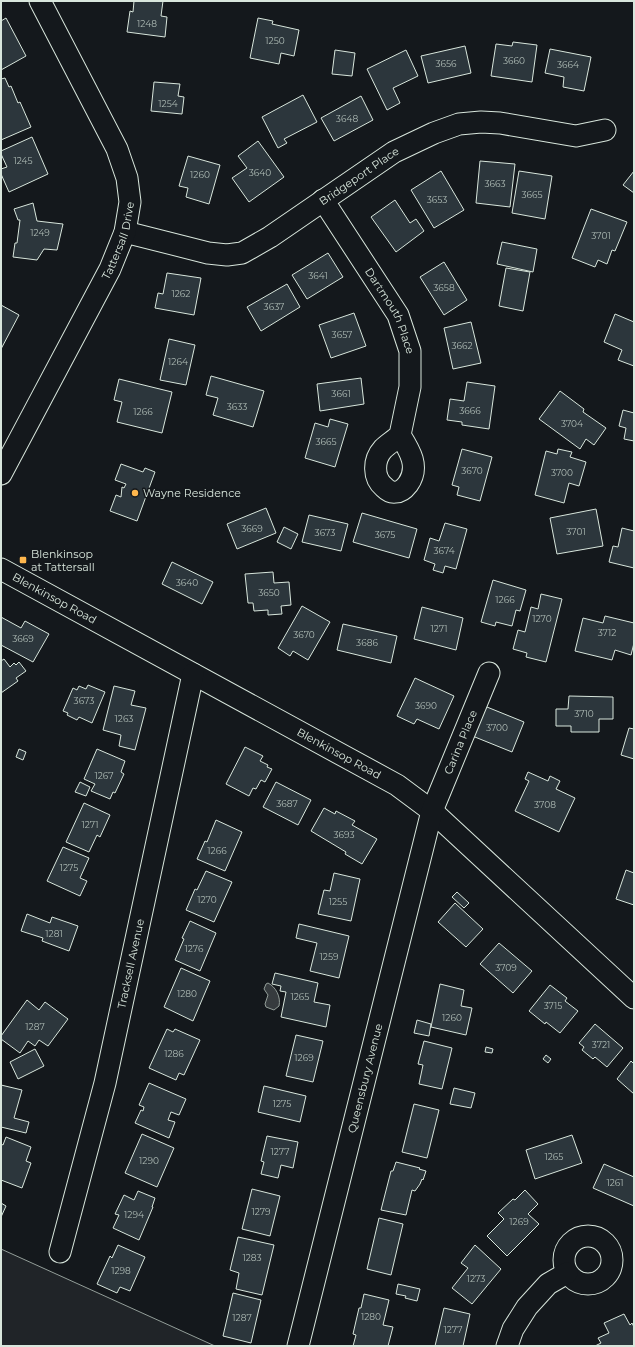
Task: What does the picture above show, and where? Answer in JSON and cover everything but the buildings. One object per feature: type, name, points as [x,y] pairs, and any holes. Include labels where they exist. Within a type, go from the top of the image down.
[{"type":"street","name":"Tattersall Drive","points":[[1,474],[110,269],[125,232],[130,202],[127,178],[117,149],[40,1]]},
{"type":"street","name":"Bridgeport Place","points":[[125,232],[208,253],[227,255],[242,254],[270,237],[394,152],[434,133],[459,124],[481,122],[500,123],[576,136],[605,130]]},
{"type":"street","name":"Dartmouth Place","points":[[324,200],[398,315],[410,351],[410,387],[400,435]]},
{"type":"street","name":"Blenkinsop Road","points":[[1,569],[397,785],[432,811],[634,998]]},
{"type":"street","name":"Carina Place","points":[[432,811],[489,673]]},
{"type":"street","name":"Tracksell Avenue","points":[[60,1252],[105,1083],[193,674]]},
{"type":"street","name":"Queensbury Avenue","points":[[298,1346],[432,811]]},
{"type":"street","points":[[507,1346],[513,1328],[527,1307],[548,1284],[567,1273]]},
{"type":"shaded area","points":[[268,983],[276,990],[279,996],[279,1006],[274,1010],[266,1007],[265,1004],[268,995],[264,989]]},
{"type":"shaded area","points":[[1,1249],[215,1346],[1,1346]]},
{"type":"place","name":"Wayne Residence","points":[[135,493]]},
{"type":"place","name":"Blenkinsop at Tattersall","points":[[23,560]]}]
